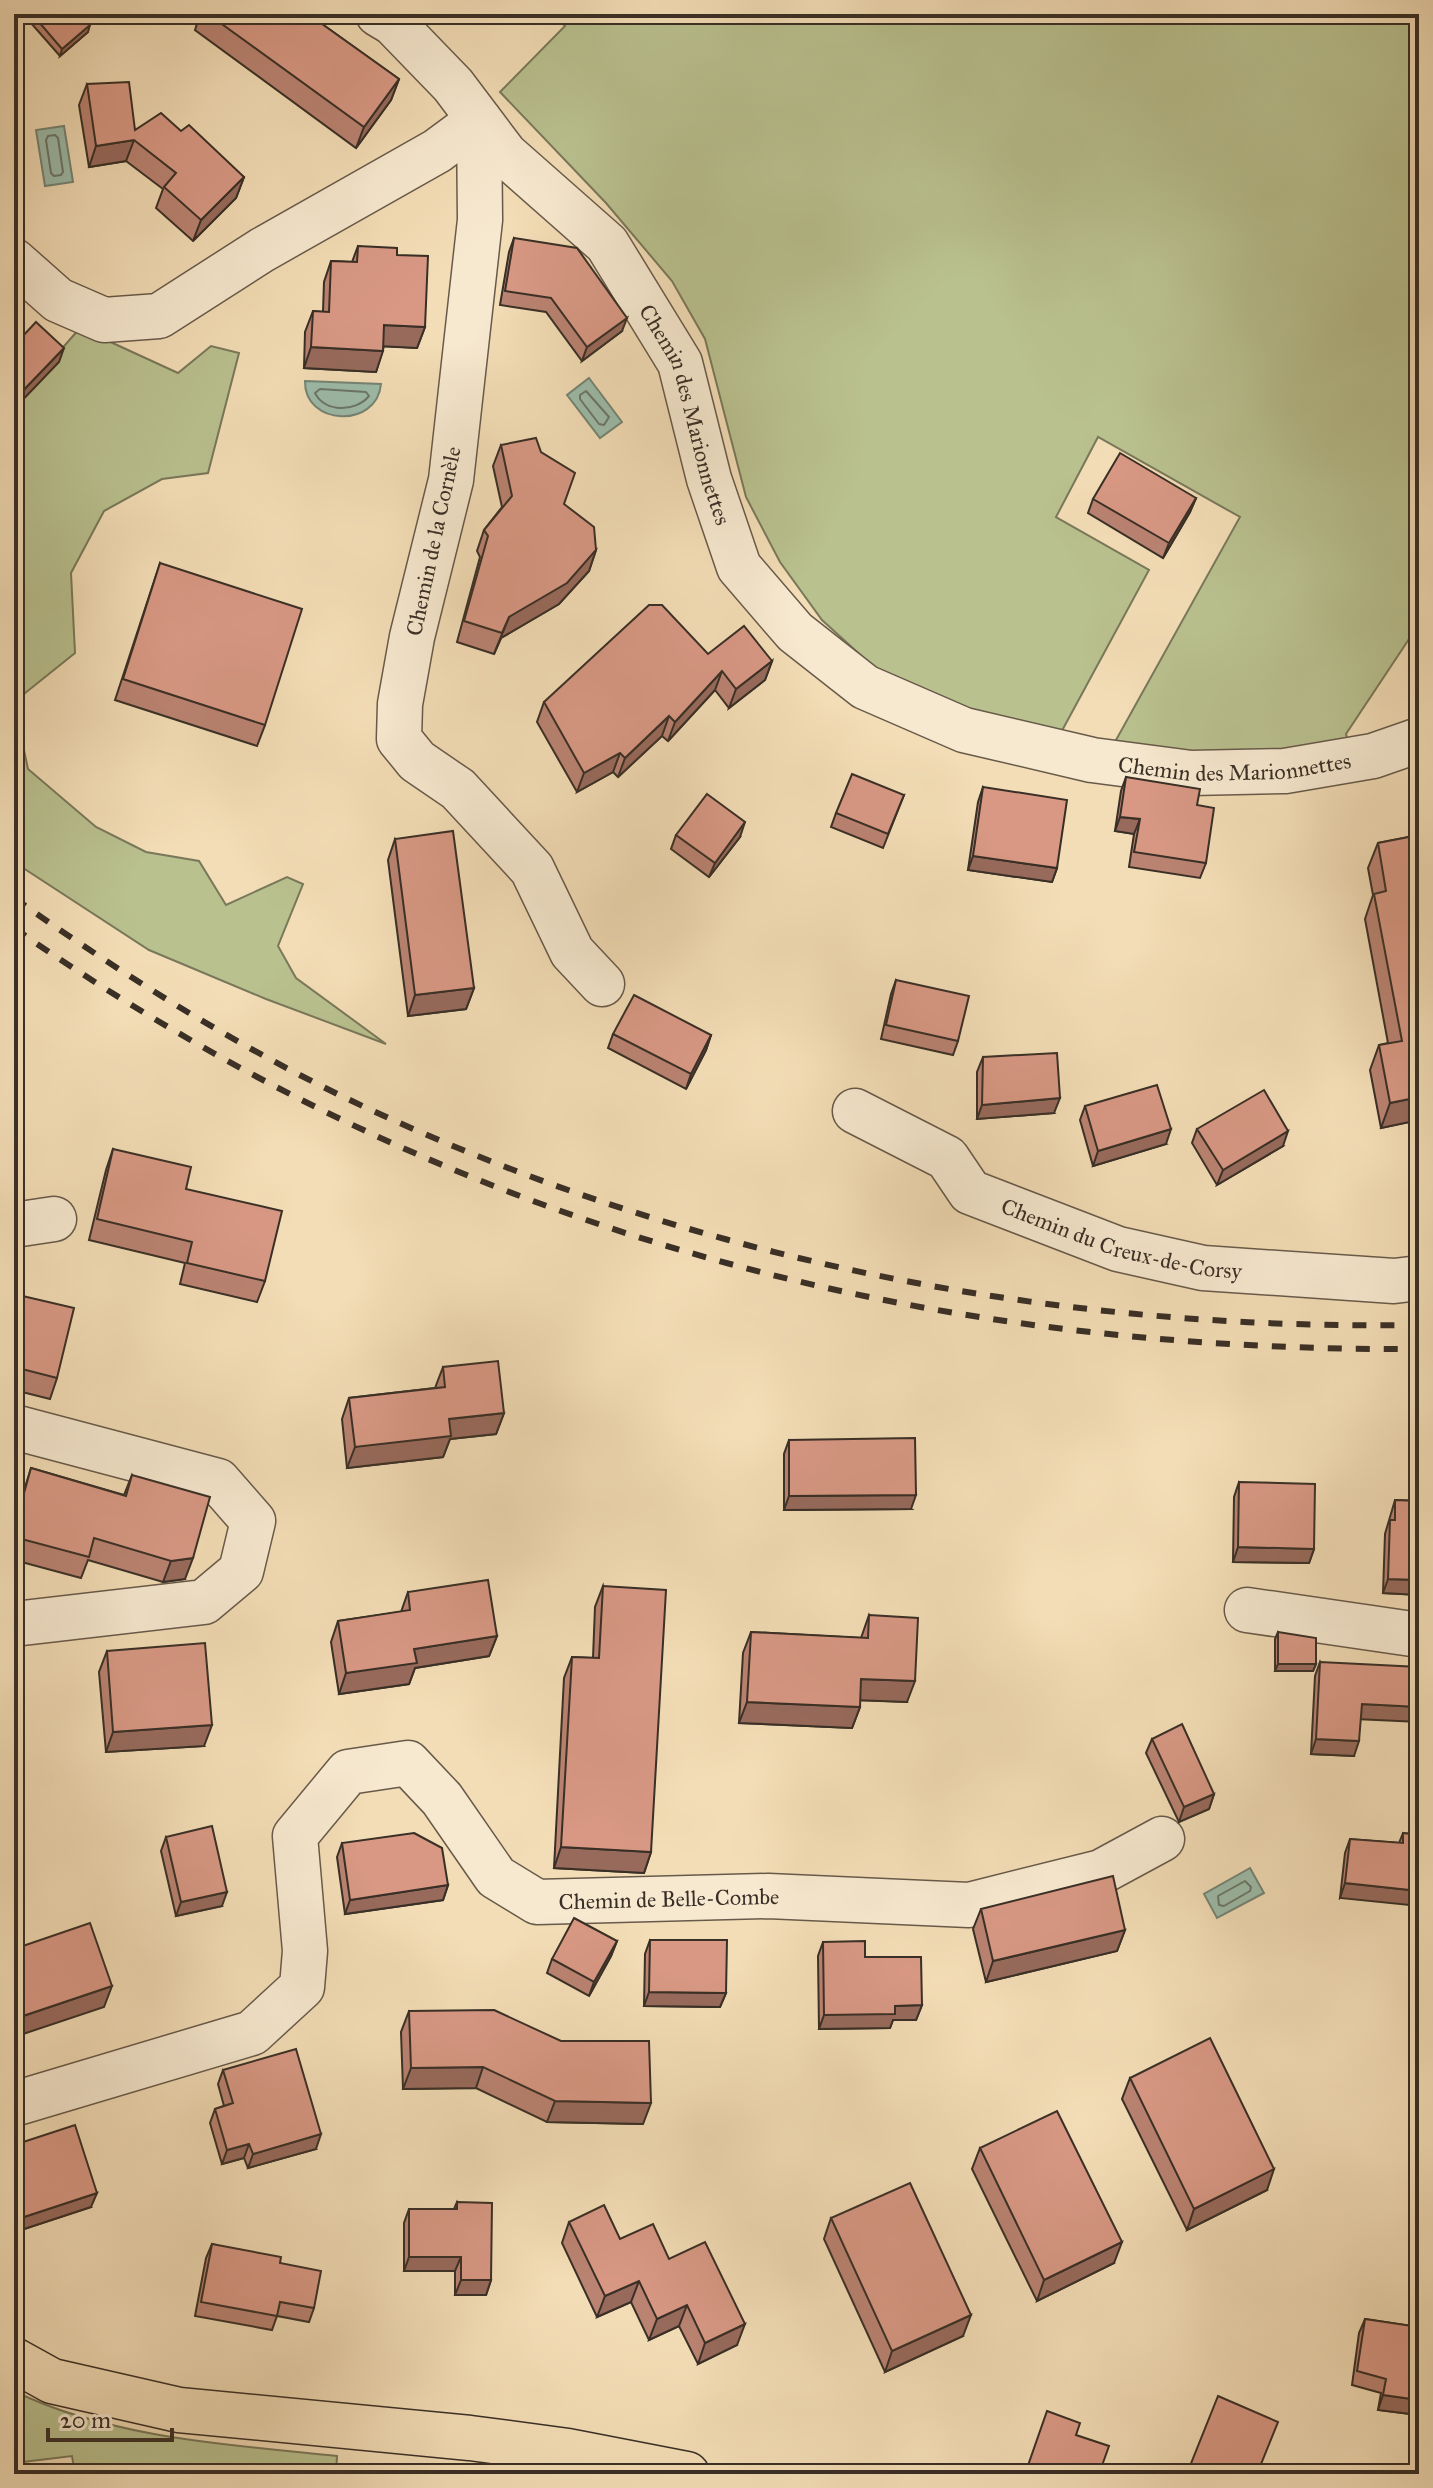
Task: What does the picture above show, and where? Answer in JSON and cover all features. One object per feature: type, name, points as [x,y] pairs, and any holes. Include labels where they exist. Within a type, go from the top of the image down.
[{"type":"main road","points":[[14,2360],[52,2381],[179,2410],[498,2441],[687,2474]]},
{"type":"street","points":[[14,261],[58,300],[104,320],[159,316],[262,250],[437,151],[479,120],[453,85],[393,23],[378,14]]},
{"type":"street","name":"Chemin des Marionnettes","points":[[479,120],[505,154],[607,244],[680,363],[709,479],[739,567],[795,632],[865,687],[964,730],[1092,760],[1191,773],[1285,771],[1373,756],[1419,740]]},
{"type":"street","name":"Chemin de la Cornèle","points":[[479,120],[480,220],[451,480],[412,637],[400,704],[399,739],[417,761],[458,789],[532,869],[572,952],[602,984]]},
{"type":"street","name":"Chemin du Creux-de-Corsy","points":[[855,1111],[947,1158],[970,1192],[1118,1249],[1203,1268],[1394,1281],[1419,1278]]},
{"type":"street","points":[[14,1427],[218,1481],[253,1521],[241,1571],[204,1602],[14,1624]]},
{"type":"street","points":[[1247,1610],[1419,1635]]},
{"type":"street","name":"Chemin de Belle-Combe","points":[[14,2104],[252,2033],[302,1987],[305,1951],[295,1836],[348,1772],[408,1763],[442,1799],[496,1877],[537,1902],[768,1896],[969,1905],[1101,1872],[1162,1839]]},
{"type":"green space","points":[[553,14],[1419,14],[1419,624],[1346,734],[1350,747],[1280,754],[1111,749],[1240,517],[1098,437],[1056,517],[1149,570],[1058,738],[992,722],[878,671],[822,620],[780,562],[746,497],[705,339],[672,281],[606,203],[500,92],[565,26]]},
{"type":"green space","points":[[80,328],[178,373],[211,346],[239,353],[208,473],[162,479],[104,511],[71,573],[75,653],[14,702],[14,403]]},
{"type":"green space","points":[[14,703],[28,769],[96,827],[146,852],[199,861],[226,905],[287,877],[303,884],[278,946],[296,978],[386,1044],[266,999],[149,950],[14,862]]},
{"type":"green space","points":[[14,2391],[51,2407],[130,2429],[214,2443],[337,2456],[336,2474],[75,2474],[72,2456],[14,2463]]},
{"type":"water","points":[[64,126],[73,182],[45,186],[36,130]]},
{"type":"water","points":[[589,378],[622,422],[600,438],[567,395]]},
{"type":"water","points":[[305,381],[381,384],[377,399],[367,409],[355,415],[341,416],[328,414],[316,407],[308,396]]},
{"type":"water","points":[[1250,1868],[1264,1893],[1217,1918],[1204,1894]]},
{"type":"building","points":[[32,14],[81,14],[90,25],[62,49]]},
{"type":"building","points":[[208,14],[308,14],[399,79],[364,127]]},
{"type":"building","points":[[129,82],[135,130],[161,113],[181,131],[189,125],[244,177],[201,220],[164,187],[176,173],[134,140],[96,146],[87,84]]},
{"type":"building","points":[[514,238],[577,248],[627,318],[587,347],[551,298],[505,291]]},
{"type":"building","points":[[358,246],[397,248],[397,255],[428,256],[425,327],[384,325],[383,351],[311,347],[313,311],[329,312],[331,261],[357,262]]},
{"type":"building","points":[[36,322],[64,348],[14,400],[14,331],[21,338]]},
{"type":"building","points":[[536,438],[541,452],[575,473],[564,504],[594,527],[596,550],[567,583],[509,617],[502,633],[464,621],[488,536],[484,530],[512,496],[501,445]]},
{"type":"building","points":[[1120,453],[1196,498],[1169,543],[1093,499]]},
{"type":"building","points":[[160,563],[302,609],[265,725],[123,679]]},
{"type":"building","points":[[649,605],[662,605],[708,654],[744,626],[772,661],[736,689],[722,671],[675,722],[669,716],[625,758],[620,753],[584,773],[544,702]]},
{"type":"building","points":[[852,774],[904,795],[888,834],[836,813]]},
{"type":"building","points":[[1126,777],[1200,789],[1197,805],[1214,808],[1206,863],[1134,852],[1140,819],[1120,817]]},
{"type":"building","points":[[983,787],[1067,800],[1057,868],[973,856]]},
{"type":"building","points":[[707,794],[745,822],[715,863],[676,835]]},
{"type":"building","points":[[453,831],[474,988],[415,995],[395,839]]},
{"type":"building","points":[[1419,835],[1419,1097],[1390,1103],[1379,1045],[1402,1041],[1374,894],[1386,891],[1378,843]]},
{"type":"building","points":[[896,980],[969,996],[958,1041],[886,1025]]},
{"type":"building","points":[[634,995],[711,1035],[691,1074],[613,1034]]},
{"type":"building","points":[[1057,1053],[1060,1098],[982,1105],[983,1057]]},
{"type":"building","points":[[1157,1085],[1171,1129],[1098,1151],[1085,1106]]},
{"type":"building","points":[[1264,1090],[1288,1131],[1223,1170],[1197,1129]]},
{"type":"building","points":[[113,1149],[191,1167],[186,1189],[282,1211],[265,1281],[187,1263],[192,1242],[97,1219]]},
{"type":"building","points":[[14,1294],[74,1308],[57,1378],[14,1367]]},
{"type":"building","points":[[498,1361],[504,1413],[449,1419],[451,1436],[355,1447],[349,1398],[445,1387],[443,1367]]},
{"type":"building","points":[[915,1438],[916,1495],[789,1496],[789,1440]]},
{"type":"building","points":[[31,1468],[126,1496],[132,1475],[210,1497],[193,1558],[171,1561],[94,1538],[89,1557],[14,1537]]},
{"type":"building","points":[[1239,1482],[1315,1484],[1314,1549],[1238,1547]]},
{"type":"building","points":[[1395,1500],[1419,1501],[1419,1580],[1388,1579],[1390,1520],[1395,1520]]},
{"type":"building","points":[[488,1580],[497,1636],[414,1649],[417,1663],[346,1673],[338,1621],[410,1610],[408,1592]]},
{"type":"building","points":[[603,1586],[666,1590],[651,1852],[561,1847],[572,1657],[599,1658]]},
{"type":"building","points":[[869,1615],[918,1618],[915,1681],[861,1679],[860,1707],[747,1702],[751,1632],[868,1638]]},
{"type":"building","points":[[1278,1632],[1316,1638],[1316,1664],[1278,1664]]},
{"type":"building","points":[[205,1643],[212,1725],[113,1732],[107,1651]]},
{"type":"building","points":[[1320,1662],[1419,1667],[1419,1707],[1362,1704],[1359,1741],[1316,1739]]},
{"type":"building","points":[[1182,1724],[1214,1794],[1184,1807],[1152,1739]]},
{"type":"building","points":[[212,1826],[227,1892],[181,1902],[166,1837]]},
{"type":"building","points":[[414,1833],[442,1848],[448,1885],[350,1900],[342,1843]]},
{"type":"building","points":[[1403,1833],[1419,1835],[1419,1891],[1345,1883],[1350,1839],[1403,1843]]},
{"type":"building","points":[[1113,1876],[1125,1930],[993,1961],[981,1909]]},
{"type":"building","points":[[574,1918],[617,1941],[594,1982],[552,1959]]},
{"type":"building","points":[[90,1923],[112,1986],[14,2019],[14,1949]]},
{"type":"building","points":[[650,1940],[727,1940],[726,1993],[649,1992]]},
{"type":"building","points":[[865,1941],[865,1957],[921,1957],[922,2005],[895,2006],[895,2014],[824,2015],[823,1942]]},
{"type":"building","points":[[494,2010],[561,2041],[649,2041],[651,2103],[555,2101],[483,2067],[411,2068],[409,2011]]},
{"type":"building","points":[[1210,2038],[1274,2169],[1194,2209],[1130,2078]]},
{"type":"building","points":[[296,2049],[321,2134],[253,2154],[249,2144],[227,2150],[215,2109],[233,2103],[223,2070]]},
{"type":"building","points":[[1057,2111],[1122,2242],[1044,2280],[980,2148]]},
{"type":"building","points":[[75,2125],[97,2193],[24,2217],[14,2187],[14,2145]]},
{"type":"building","points":[[910,2183],[971,2315],[892,2351],[831,2218]]},
{"type":"building","points":[[457,2202],[492,2203],[491,2280],[461,2280],[461,2257],[409,2257],[409,2209],[457,2209]]},
{"type":"building","points":[[604,2205],[620,2239],[653,2224],[669,2259],[705,2242],[745,2324],[705,2343],[687,2305],[657,2319],[639,2281],[605,2296],[569,2222]]},
{"type":"building","points":[[212,2244],[281,2257],[280,2263],[321,2271],[314,2308],[280,2302],[277,2316],[201,2302]]},
{"type":"building","points":[[1365,2319],[1419,2327],[1419,2400],[1383,2395],[1386,2379],[1357,2371]]},
{"type":"building","points":[[1218,2396],[1278,2422],[1257,2474],[1195,2474],[1188,2471]]},
{"type":"building","points":[[1047,2411],[1080,2423],[1076,2435],[1109,2446],[1099,2474],[1025,2474]]},
{"type":"railway","points":[[14,898],[193,1015],[286,1068],[382,1115],[505,1167],[631,1211],[759,1248],[889,1278],[1020,1300],[1153,1316],[1286,1324],[1419,1325]]},
{"type":"railway","points":[[14,928],[175,1031],[340,1119],[510,1192],[683,1251],[860,1295],[1042,1326],[1228,1344],[1419,1349]]}]
